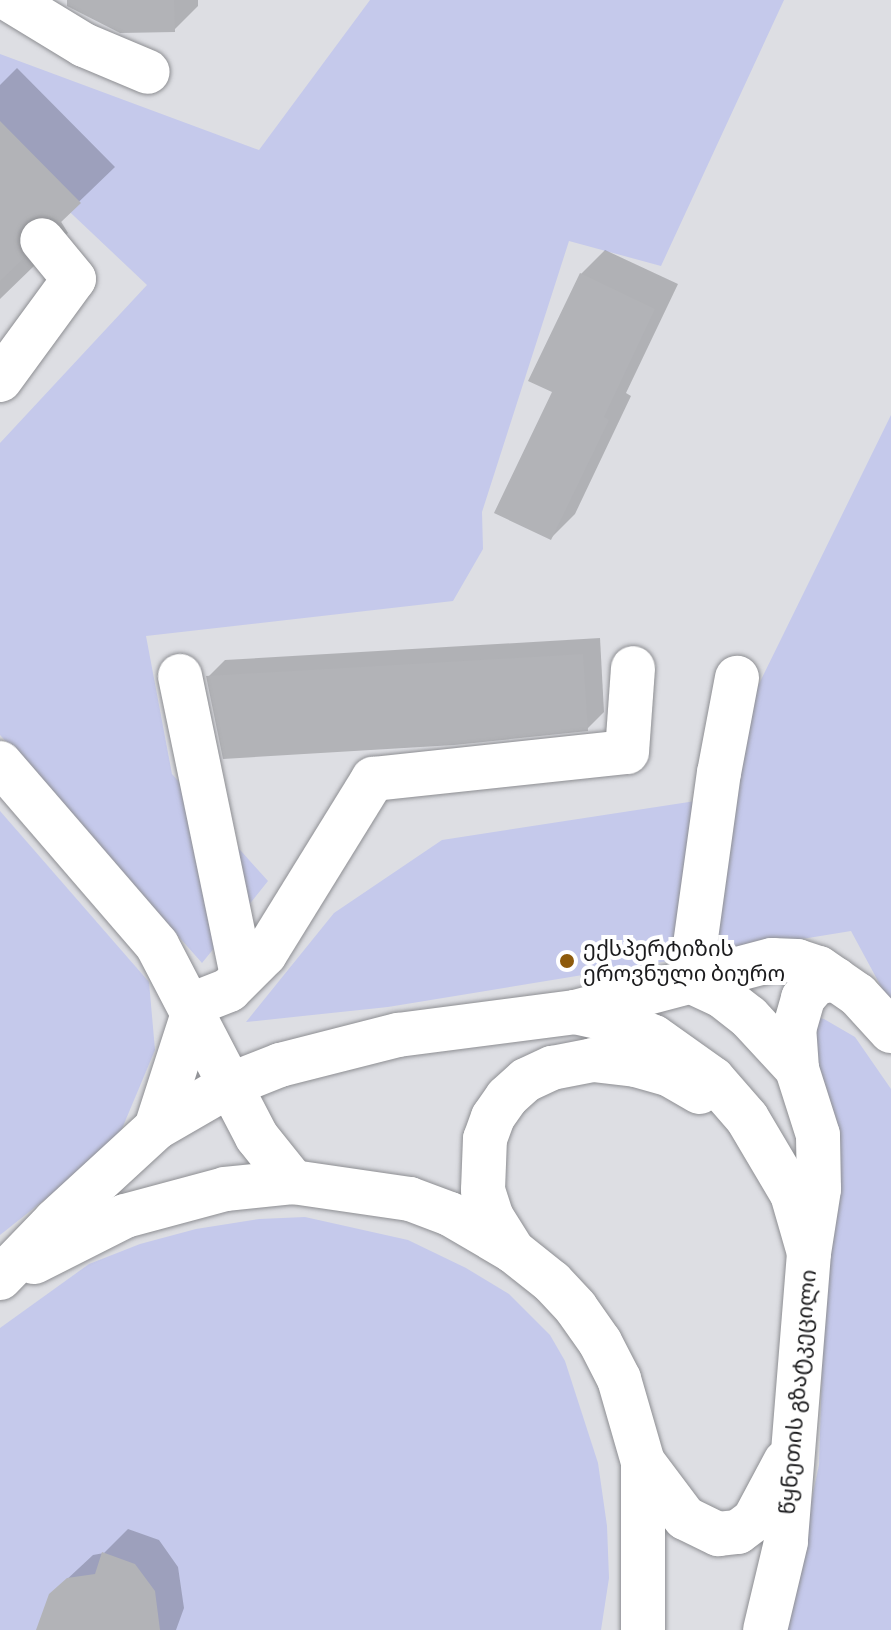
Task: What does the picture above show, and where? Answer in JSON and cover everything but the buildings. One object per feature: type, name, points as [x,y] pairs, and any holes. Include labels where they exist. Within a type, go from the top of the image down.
[{"type":"main road","points":[[10,0],[84,45],[148,72]]},
{"type":"main road","points":[[0,380],[74,279],[42,240]]},
{"type":"main road","points":[[156,1128],[192,1008],[229,990],[265,954],[373,779],[627,752],[633,668]]},
{"type":"main road","points":[[180,676],[242,976]]},
{"type":"main road","points":[[690,981],[719,773],[737,678]]},
{"type":"main road","points":[[0,763],[157,945],[257,1137],[275,1165],[293,1182]]},
{"type":"main road","points":[[575,1012],[772,960],[797,961],[819,968],[858,995],[891,1031]]},
{"type":"main road","points":[[809,1253],[819,1189],[818,1135],[797,1069],[794,1030],[803,998],[816,983],[836,979]]},
{"type":"main road","points":[[690,981],[722,996],[749,1017],[797,1069]]},
{"type":"main road","name":"წყნეთის გზატკეცილი","points":[[0,1279],[55,1221],[156,1128],[232,1084],[280,1065],[398,1035],[575,1012],[620,1022],[682,1054],[713,1079],[747,1118],[792,1194],[809,1253],[786,1542],[765,1630]]},
{"type":"main road","points":[[513,1251],[492,1218],[483,1190],[482,1161],[493,1117],[507,1097],[526,1080],[552,1068],[593,1060],[636,1065],[670,1075],[747,1118]]},
{"type":"main road","name":"წყნეთის გზატკეცილი","points":[[0,1279],[125,1216],[225,1189],[293,1182],[410,1199],[450,1214],[513,1251],[552,1282],[600,1342],[619,1379],[643,1462],[643,1630]]},
{"type":"main road","points":[[643,1462],[685,1518],[718,1534],[738,1532],[754,1520],[792,1449]]},
{"type":"shaded area","points":[[370,0],[784,0],[661,266],[569,241],[482,512],[483,549],[453,601],[146,636],[172,774],[268,881],[202,963],[0,735],[0,443],[147,285],[0,146],[0,54],[259,150]]},
{"type":"shaded area","points":[[891,415],[891,1005],[851,931],[388,1007],[246,1022],[334,913],[442,840],[702,800]]},
{"type":"shaded area","points":[[0,811],[149,982],[155,1050],[116,1143],[0,1235]]},
{"type":"shaded area","points":[[794,1012],[824,1019],[855,1037],[891,1089],[891,1630],[784,1630],[819,1465],[824,1304]]},
{"type":"shaded area","points":[[305,1217],[408,1240],[466,1268],[509,1294],[550,1335],[565,1361],[598,1463],[607,1526],[609,1578],[601,1630],[0,1630],[0,1328],[89,1264],[140,1244],[196,1229],[259,1219]]},
{"type":"place","name":"ექსპერტიზის ეროვნული ბიურო","points":[[567,961]]}]
